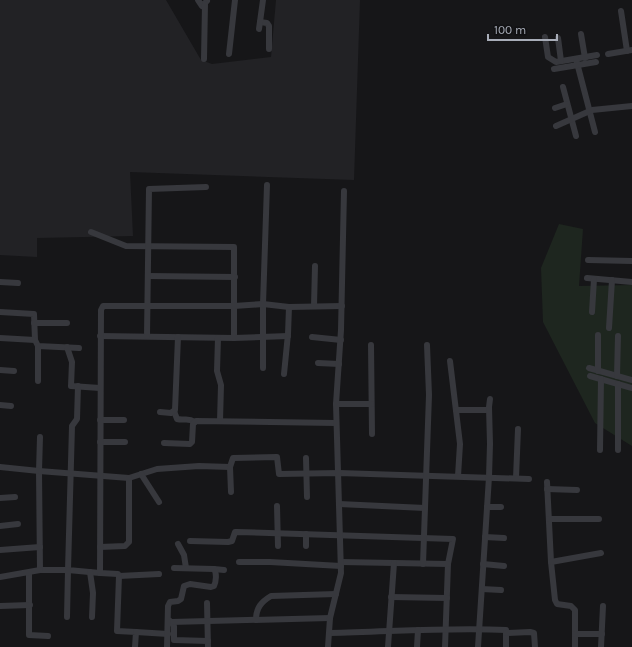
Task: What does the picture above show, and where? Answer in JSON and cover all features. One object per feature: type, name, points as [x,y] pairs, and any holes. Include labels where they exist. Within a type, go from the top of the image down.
[{"type":"street","points":[[198,0],[202,6],[206,2]]},
{"type":"street","points":[[229,54],[235,0]]},
{"type":"street","points":[[263,0],[259,26],[267,23],[269,26],[269,49]]},
{"type":"street","points":[[204,59],[206,2]]},
{"type":"street","points":[[608,54],[629,50],[621,11]]},
{"type":"street","points":[[581,34],[585,58]]},
{"type":"street","points":[[545,37],[548,57],[556,62],[598,55]]},
{"type":"street","points":[[558,38],[561,61]]},
{"type":"street","points":[[576,59],[589,111],[596,132]]},
{"type":"street","points":[[554,69],[596,62]]},
{"type":"street","points":[[563,87],[576,136]]},
{"type":"street","points":[[555,108],[567,104]]},
{"type":"street","points":[[556,126],[589,111],[632,106]]},
{"type":"street","points":[[263,368],[263,304],[267,185]]},
{"type":"street","points":[[147,336],[149,189],[206,187]]},
{"type":"street","points":[[328,647],[330,618],[341,572],[336,404],[341,340],[344,191]]},
{"type":"street","points":[[91,232],[126,246],[234,247],[234,338]]},
{"type":"street","points":[[588,260],[632,262]]},
{"type":"street","points":[[314,306],[315,266]]},
{"type":"street","points":[[148,276],[235,277]]},
{"type":"street","points":[[587,278],[632,282]]},
{"type":"street","points":[[592,312],[594,279]]},
{"type":"street","points":[[609,328],[612,280]]},
{"type":"street","points":[[0,282],[18,283]]},
{"type":"street","points":[[100,573],[100,336],[101,310],[103,306],[234,306],[263,304],[289,307],[342,306]]},
{"type":"street","points":[[284,374],[289,307]]},
{"type":"street","points":[[0,312],[34,314],[38,381]]},
{"type":"street","points":[[34,323],[67,324]]},
{"type":"street","points":[[598,335],[598,371]]},
{"type":"street","points":[[100,336],[218,338],[288,336]]},
{"type":"street","points":[[617,376],[618,336]]},
{"type":"street","points":[[178,337],[174,411],[177,419],[188,418],[195,422],[336,423]]},
{"type":"street","points":[[312,337],[341,340]]},
{"type":"street","points":[[0,338],[79,348]]},
{"type":"street","points":[[218,338],[217,371],[221,385],[220,421]]},
{"type":"street","points":[[371,345],[372,434]]},
{"type":"street","points":[[423,564],[429,395],[427,345]]},
{"type":"street","points":[[67,347],[72,362],[71,386],[100,388]]},
{"type":"street","points":[[450,361],[460,444],[458,476]]},
{"type":"street","points":[[318,363],[339,364]]},
{"type":"street","points":[[590,368],[632,380]]},
{"type":"street","points":[[0,370],[14,371]]},
{"type":"street","points":[[590,376],[632,388]]},
{"type":"street","points":[[600,450],[601,379]]},
{"type":"street","points":[[618,384],[618,450]]},
{"type":"street","points":[[67,617],[72,426],[77,419],[78,386]]},
{"type":"street","points":[[478,647],[489,477],[490,399]]},
{"type":"street","points":[[336,404],[371,404]]},
{"type":"street","points":[[0,405],[11,406]]},
{"type":"street","points":[[456,410],[489,410]]},
{"type":"street","points":[[160,412],[171,413],[174,411]]},
{"type":"street","points":[[100,420],[124,420]]},
{"type":"street","points":[[164,443],[190,444],[192,442],[193,424],[195,422]]},
{"type":"street","points":[[516,478],[518,429]]},
{"type":"street","points":[[40,437],[40,570]]},
{"type":"street","points":[[100,442],[125,442]]},
{"type":"street","points":[[231,492],[230,467],[234,458],[277,458],[279,474],[306,472],[529,479]]},
{"type":"street","points":[[306,458],[307,497]]},
{"type":"street","points":[[0,466],[71,474],[129,478],[158,469],[199,466],[230,467]]},
{"type":"street","points":[[141,474],[158,502]]},
{"type":"street","points":[[100,547],[125,546],[129,542],[129,478]]},
{"type":"street","points":[[547,482],[551,562],[556,603],[559,605],[568,606],[575,610],[575,647]]},
{"type":"street","points":[[547,490],[577,490]]},
{"type":"street","points":[[0,498],[15,497]]},
{"type":"street","points":[[339,504],[425,508]]},
{"type":"street","points":[[277,506],[278,546]]},
{"type":"street","points":[[487,507],[501,508]]},
{"type":"street","points":[[549,520],[599,519]]},
{"type":"street","points":[[0,526],[18,524]]},
{"type":"street","points":[[190,541],[228,542],[232,541],[235,532],[278,532],[341,536],[453,539],[448,564],[445,647]]},
{"type":"street","points":[[306,534],[306,546]]},
{"type":"street","points":[[485,537],[504,538]]},
{"type":"street","points":[[178,544],[184,556],[186,568]]},
{"type":"street","points":[[0,550],[40,547]]},
{"type":"street","points":[[551,562],[601,553]]},
{"type":"street","points":[[239,562],[448,564]]},
{"type":"street","points":[[388,647],[394,563]]},
{"type":"street","points":[[483,564],[504,566]]},
{"type":"street","points":[[174,568],[224,570]]},
{"type":"street","points":[[167,647],[170,621],[168,606],[170,602],[181,599],[184,586],[190,584],[211,587],[214,586],[216,583],[214,569]]},
{"type":"street","points":[[0,577],[40,570],[68,570],[118,574],[119,576],[159,574]]},
{"type":"street","points":[[90,572],[93,594],[92,617]]},
{"type":"street","points":[[29,573],[29,635],[48,636]]},
{"type":"street","points":[[119,576],[117,631],[168,634]]},
{"type":"street","points":[[482,589],[501,590]]},
{"type":"street","points":[[256,620],[257,609],[262,602],[271,596],[336,594]]},
{"type":"street","points":[[391,597],[447,598]]},
{"type":"street","points":[[170,621],[174,626],[174,640],[208,644],[207,603]]},
{"type":"street","points":[[0,606],[30,605]]},
{"type":"street","points":[[601,647],[603,606]]},
{"type":"street","points":[[170,621],[330,618]]},
{"type":"street","points":[[330,633],[479,628],[506,630],[506,647]]},
{"type":"street","points":[[417,647],[418,630]]},
{"type":"street","points":[[135,647],[136,632]]},
{"type":"street","points":[[506,633],[534,633],[535,647]]},
{"type":"street","points":[[575,634],[602,634]]},
{"type":"shaded area","points":[[0,0],[166,0],[201,60],[212,64],[271,57],[276,0],[360,0],[354,180],[130,172],[133,236],[37,238],[37,257],[0,255]]},
{"type":"shaded area","points":[[559,224],[583,229],[579,286],[632,285],[632,446],[595,423],[543,322],[541,268]]}]
